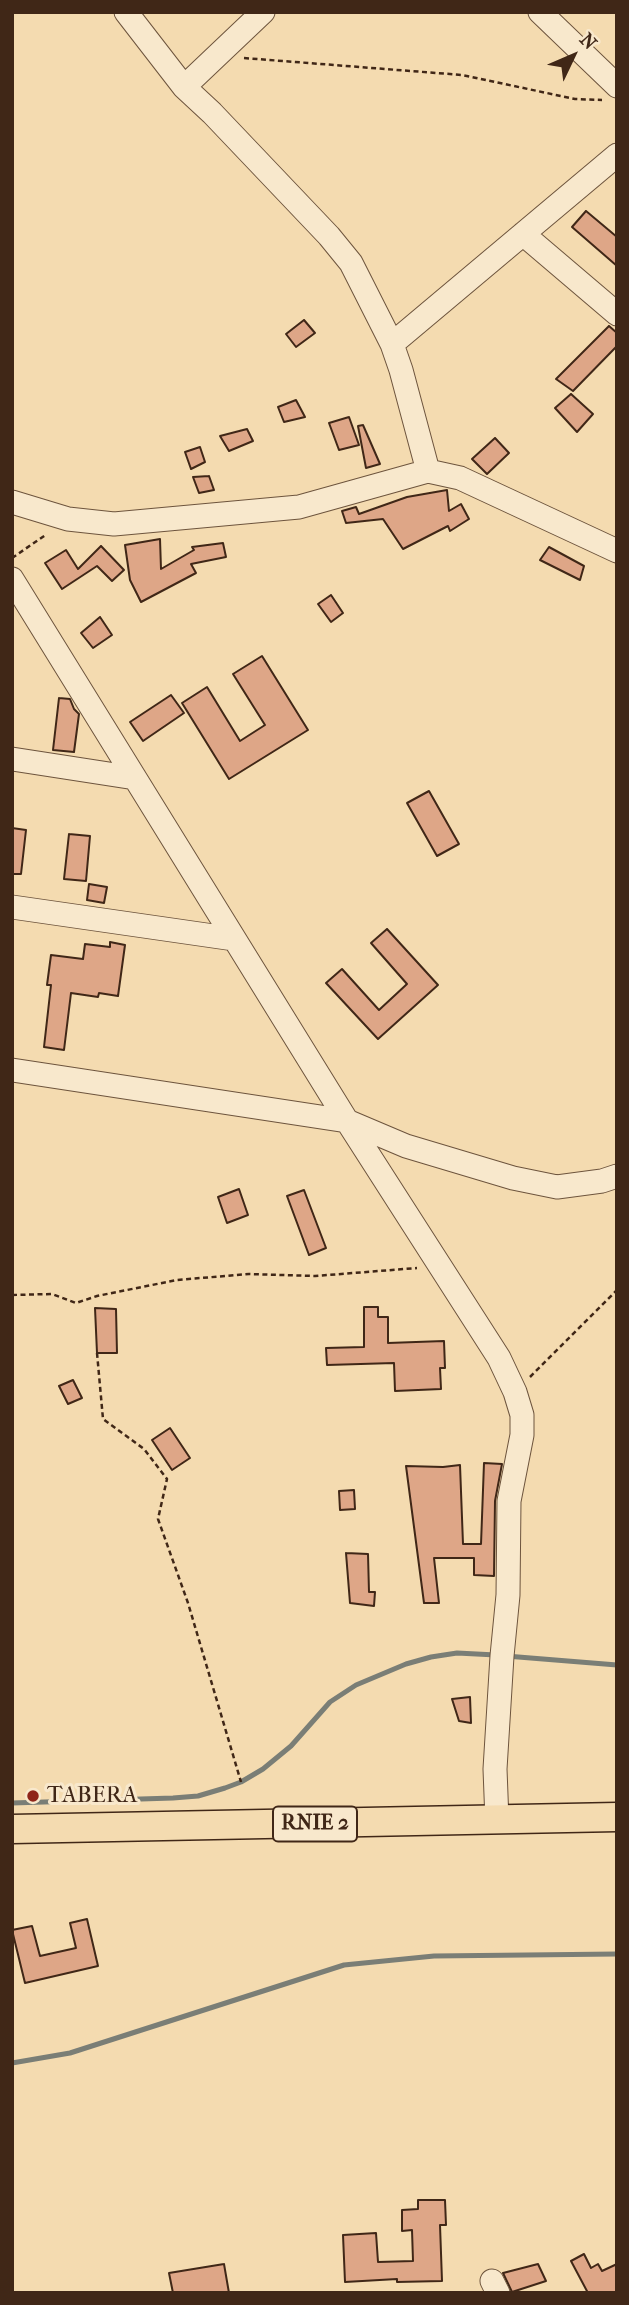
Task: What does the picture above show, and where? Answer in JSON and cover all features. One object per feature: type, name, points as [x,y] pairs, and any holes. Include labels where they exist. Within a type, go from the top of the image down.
[{"type":"main road","name":"RNIE 2","points":[[12,1829],[617,1817]]},
{"type":"street","points":[[126,12],[184,87],[329,236],[359,277],[392,344],[428,471]]},
{"type":"street","points":[[184,87],[263,12]]},
{"type":"street","points":[[540,12],[610,93]]},
{"type":"street","points":[[392,344],[617,155]]},
{"type":"street","points":[[523,234],[617,314]]},
{"type":"street","points":[[12,502],[68,519],[114,524],[299,507],[428,471],[460,478],[617,551]]},
{"type":"street","points":[[12,579],[347,1121],[499,1358],[515,1392],[522,1415],[522,1435],[509,1502],[508,1595],[495,1769],[497,1821]]},
{"type":"street","points":[[12,759],[135,778]]},
{"type":"street","points":[[12,907],[234,939]]},
{"type":"street","points":[[12,1070],[347,1121],[406,1146],[513,1178],[557,1187],[602,1181],[617,1176]]},
{"type":"path","points":[[216,56],[461,75],[575,99],[610,93]]},
{"type":"path","points":[[12,558],[68,519]]},
{"type":"path","points":[[12,1295],[52,1294],[75,1303],[177,1280],[249,1274],[315,1276],[438,1266]]},
{"type":"path","points":[[515,1392],[617,1290]]},
{"type":"path","points":[[97,1353],[103,1419],[144,1449],[167,1479],[158,1519],[188,1603],[241,1782]]},
{"type":"building","points":[[586,211],[617,237],[617,266],[572,227]]},
{"type":"building","points":[[304,320],[315,333],[296,347],[286,334]]},
{"type":"building","points":[[609,326],[617,333],[617,346],[573,391],[556,379]]},
{"type":"building","points":[[571,394],[593,414],[577,432],[555,408]]},
{"type":"building","points":[[296,400],[305,417],[284,422],[278,407]]},
{"type":"building","points":[[349,417],[359,445],[339,450],[329,423]]},
{"type":"building","points":[[363,425],[380,464],[366,468],[358,426]]},
{"type":"building","points":[[247,429],[253,441],[229,451],[220,436]]},
{"type":"building","points":[[495,438],[509,453],[487,474],[472,459]]},
{"type":"building","points":[[200,447],[205,462],[191,469],[185,452]]},
{"type":"building","points":[[209,476],[214,490],[199,493],[193,477]]},
{"type":"building","points":[[447,490],[449,511],[461,504],[469,519],[450,531],[448,526],[403,549],[383,519],[346,523],[342,511],[356,507],[359,514],[407,497]]},
{"type":"building","points":[[160,539],[161,569],[194,550],[192,547],[223,543],[226,557],[191,564],[196,573],[141,602],[130,580],[125,545]]},
{"type":"building","points":[[101,546],[124,570],[112,581],[97,566],[62,589],[45,563],[66,550],[78,569]]},
{"type":"building","points":[[549,547],[584,566],[580,580],[540,560]]},
{"type":"building","points":[[331,595],[343,613],[331,622],[318,604]]},
{"type":"building","points":[[100,617],[112,635],[93,648],[81,633]]},
{"type":"building","points":[[262,656],[308,730],[229,779],[182,703],[207,687],[240,741],[265,725],[233,674]]},
{"type":"building","points":[[171,695],[184,713],[143,741],[130,722]]},
{"type":"building","points":[[59,698],[70,699],[79,714],[74,752],[53,750]]},
{"type":"building","points":[[429,791],[459,844],[437,856],[407,803]]},
{"type":"building","points":[[12,828],[26,830],[21,874],[12,874]]},
{"type":"building","points":[[69,834],[90,836],[86,881],[64,879]]},
{"type":"building","points":[[89,884],[107,887],[104,903],[87,900]]},
{"type":"building","points":[[387,929],[438,985],[378,1039],[326,983],[342,969],[379,1010],[407,984],[371,943]]},
{"type":"building","points":[[110,942],[125,945],[118,996],[99,993],[98,997],[71,993],[64,1050],[44,1047],[51,985],[47,985],[51,955],[83,959],[85,944],[110,947]]},
{"type":"building","points":[[239,1189],[248,1215],[227,1223],[218,1197]]},
{"type":"building","points":[[304,1190],[326,1248],[309,1255],[287,1196]]},
{"type":"building","points":[[364,1307],[378,1307],[378,1317],[388,1317],[388,1343],[444,1341],[445,1368],[440,1368],[441,1389],[395,1391],[394,1363],[327,1365],[326,1348],[364,1347]]},
{"type":"building","points":[[95,1308],[116,1309],[117,1353],[97,1353]]},
{"type":"building","points":[[73,1380],[82,1398],[68,1404],[59,1386]]},
{"type":"building","points":[[170,1428],[190,1458],[172,1470],[152,1440]]},
{"type":"building","points":[[484,1463],[502,1464],[495,1501],[494,1576],[474,1575],[474,1558],[434,1558],[439,1603],[424,1603],[406,1466],[460,1465],[463,1544],[481,1544]]},
{"type":"building","points":[[354,1490],[355,1509],[340,1510],[339,1491]]},
{"type":"building","points":[[346,1553],[368,1554],[369,1592],[375,1592],[374,1606],[350,1603]]},
{"type":"building","points":[[470,1697],[471,1723],[459,1721],[452,1699]]},
{"type":"building","points":[[87,1919],[98,1966],[25,1983],[12,1930],[32,1926],[40,1956],[76,1948],[70,1923]]},
{"type":"building","points":[[418,2200],[445,2200],[446,2225],[440,2225],[442,2281],[397,2282],[397,2279],[345,2282],[343,2235],[376,2233],[378,2262],[413,2261],[412,2230],[402,2231],[402,2210],[418,2209]]},
{"type":"building","points":[[584,2254],[591,2268],[598,2264],[602,2271],[617,2264],[617,2293],[588,2293],[571,2261]]},
{"type":"building","points":[[224,2264],[229,2293],[173,2293],[169,2273]]},
{"type":"building","points":[[538,2264],[546,2281],[512,2292],[503,2273]]},
{"type":"waterway","points":[[12,1803],[173,1798],[198,1796],[225,1788],[263,1769],[291,1746],[330,1702],[356,1685],[406,1664],[431,1657],[457,1653],[496,1655]]},
{"type":"waterway","points":[[506,1656],[617,1665]]},
{"type":"waterway","points":[[12,2063],[70,2053],[344,1965],[434,1956],[617,1954]]},
{"type":"place","name":"TABERA","points":[[33,1796]]}]
